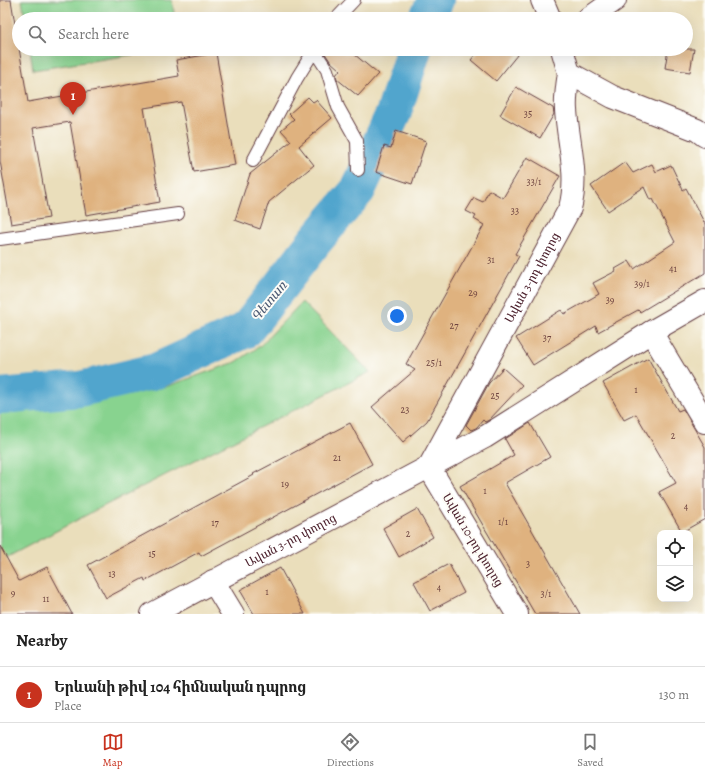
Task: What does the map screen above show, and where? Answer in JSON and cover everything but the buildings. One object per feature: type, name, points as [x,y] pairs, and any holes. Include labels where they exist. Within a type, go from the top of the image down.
[{"type":"street","points":[[542,0],[547,12]]},
{"type":"street","points":[[598,12],[615,0]]},
{"type":"street","points":[[564,56],[569,73],[614,97],[697,130],[705,136]]},
{"type":"street","name":"Ավան 3-րդ փողոց","points":[[429,467],[570,208],[573,196],[574,167],[566,110],[569,73]]},
{"type":"street","name":"Ավան 3-րդ փողոց","points":[[152,614],[485,437],[651,332],[705,301]]},
{"type":"street","points":[[651,332],[705,422]]},
{"type":"street","name":"Ավան 10-րդ փողոց","points":[[429,467],[517,614]]},
{"type":"street","points":[[213,581],[233,614]]},
{"type":"lane","points":[[343,12],[354,0]]},
{"type":"lane","points":[[253,161],[297,78],[311,56]]},
{"type":"lane","points":[[319,56],[327,70],[338,107],[357,141],[358,170]]},
{"type":"lane","points":[[0,239],[178,214]]},
{"type":"green space","points":[[22,0],[172,0],[174,12],[24,12]]},
{"type":"green space","points":[[31,56],[124,56],[33,70]]},
{"type":"green space","points":[[302,302],[370,372],[94,511],[0,561],[0,384],[10,403],[39,404],[74,403],[125,396],[168,386],[236,362],[260,346]]},
{"type":"waterway","name":"Գետառ","points":[[430,12],[436,0]]},
{"type":"waterway","name":"Գետառ","points":[[0,396],[80,389],[156,371],[246,330],[315,241],[358,190],[394,112],[412,56]]},
{"type":"place","name":"Երևանի թիվ 104 հիմնական դպրոց","points":[[73,115]]}]
